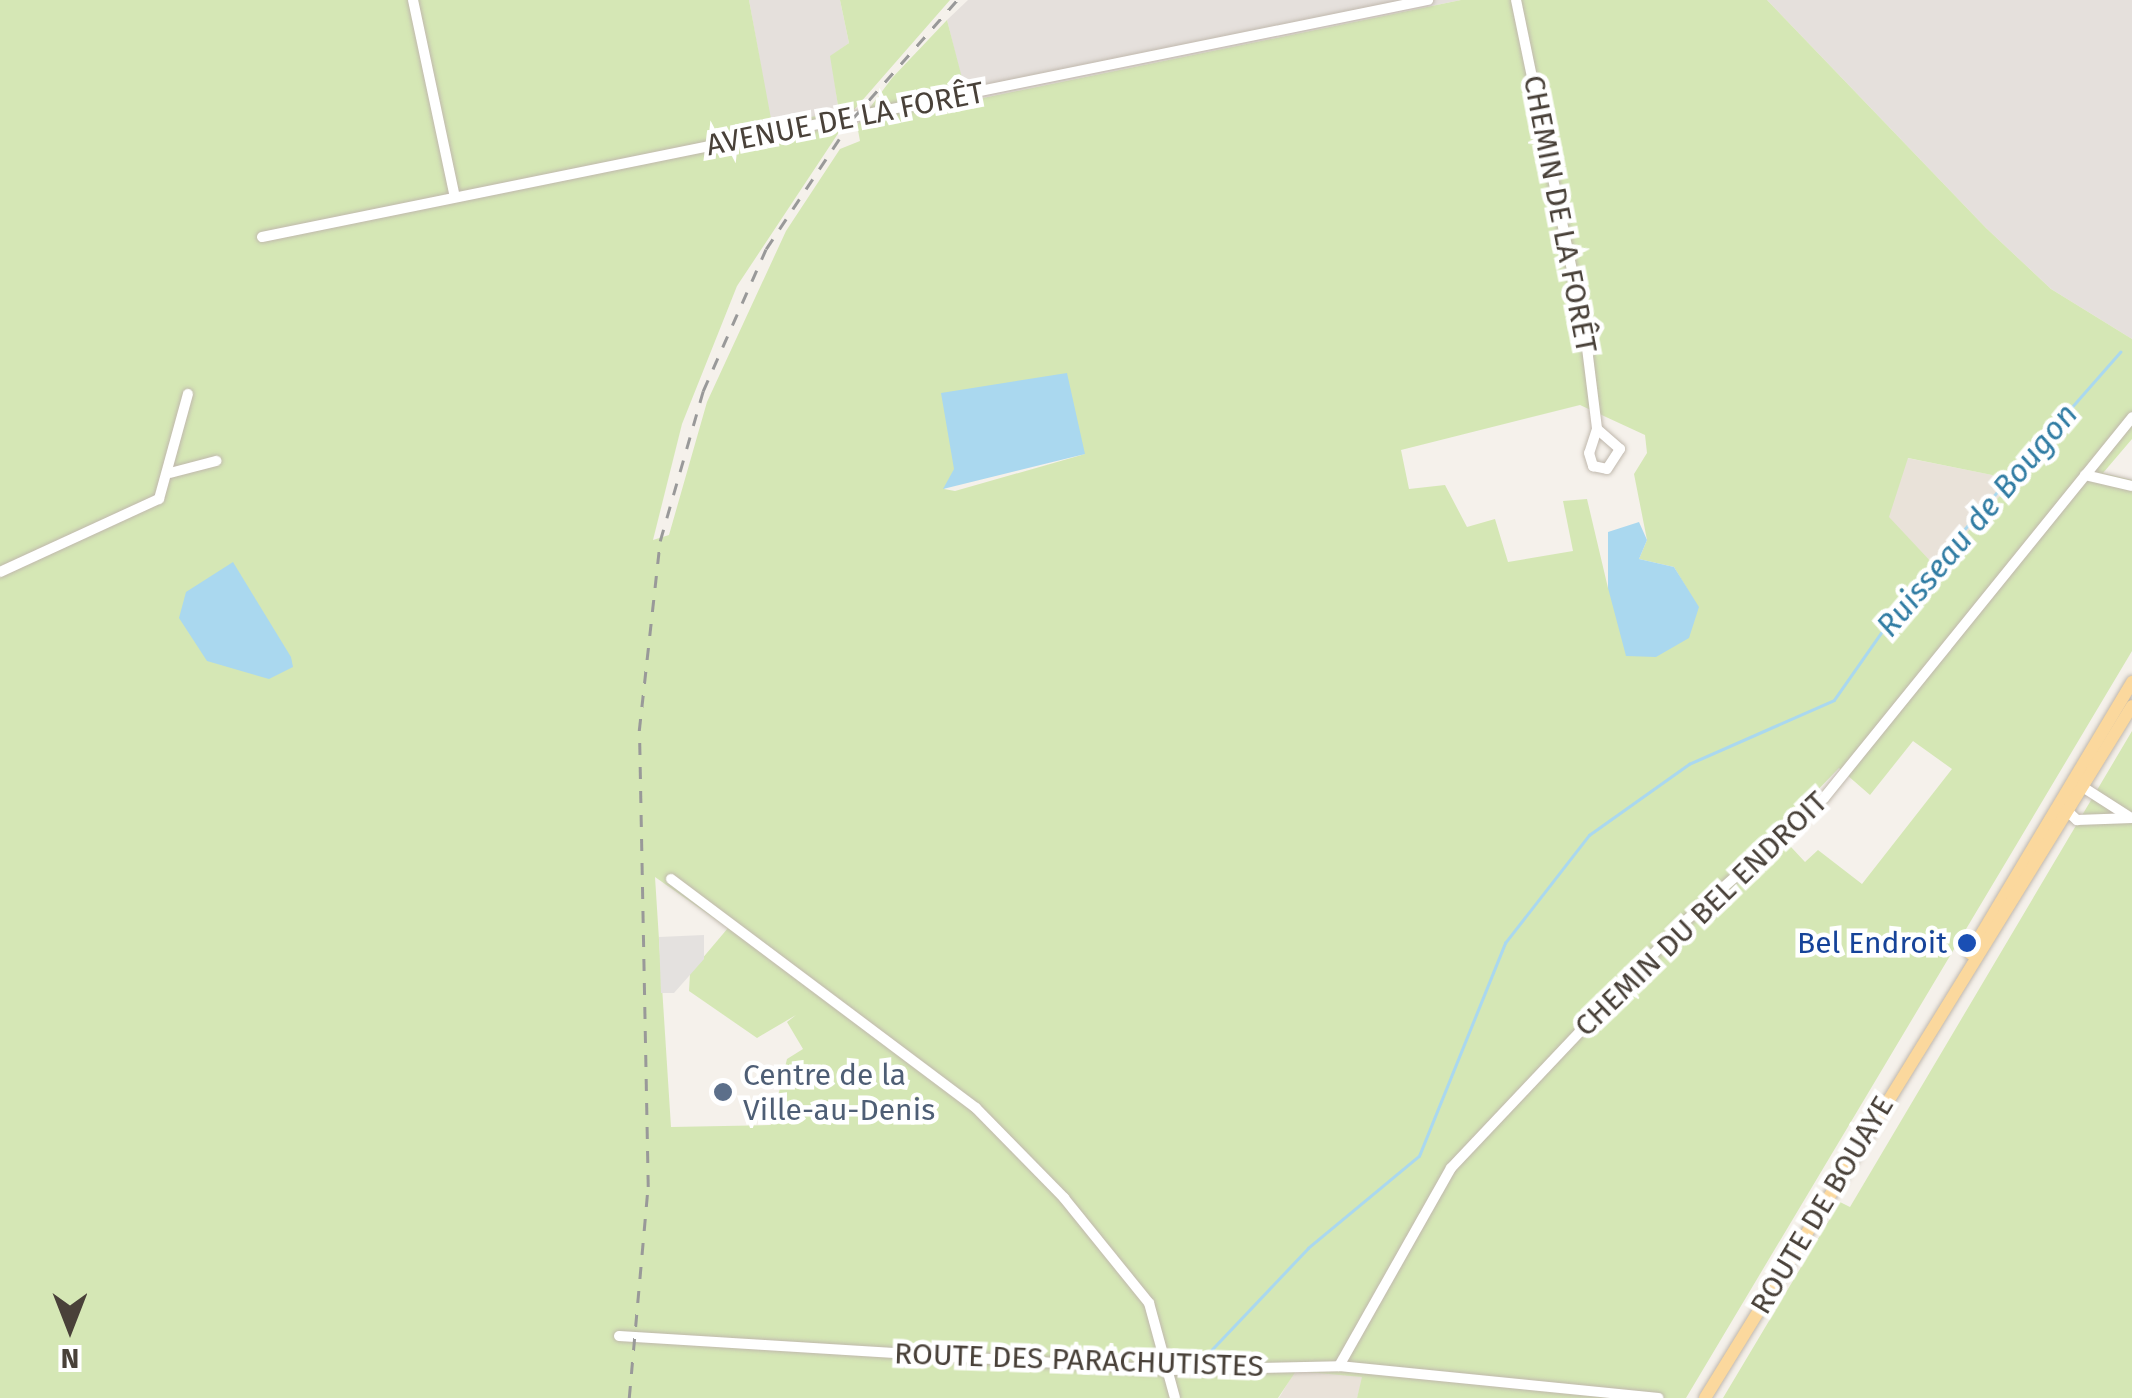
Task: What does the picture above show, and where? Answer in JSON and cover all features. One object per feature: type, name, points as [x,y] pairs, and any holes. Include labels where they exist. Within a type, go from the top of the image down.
[{"type":"main road","name":"ROUTE DE BOUAYE","points":[[1705,1398],[2075,786],[2132,682]]},
{"type":"main road","name":"ROUTE DE BOUAYE","points":[[1939,1013],[2066,815],[2075,786],[2132,706]]},
{"type":"street","points":[[413,0],[455,197]]},
{"type":"street","name":"AVENUE DE LA FORÊT","points":[[262,238],[1428,0]]},
{"type":"street","name":"CHEMIN DE LA FORÊT","points":[[1516,0],[1598,429]]},
{"type":"street","points":[[0,572],[159,499],[170,473],[188,394]]},
{"type":"street","name":"CHEMIN DU BEL ENDROIT","points":[[1339,1366],[1451,1168],[1682,925],[1824,798],[2132,417]]},
{"type":"street","points":[[170,473],[216,461]]},
{"type":"street","points":[[2085,475],[2132,486]]},
{"type":"street","points":[[2075,786],[2132,818]]},
{"type":"street","points":[[2066,815],[2132,818]]},
{"type":"street","points":[[671,878],[976,1108],[1150,1303],[1174,1370],[1175,1398]]},
{"type":"street","name":"ROUTE DES PARACHUTISTES","points":[[619,1336],[1174,1370],[1339,1366],[1658,1398]]},
{"type":"shaded area","points":[[749,0],[840,0],[849,43],[831,56],[839,113],[771,124]]},
{"type":"shaded area","points":[[968,0],[1461,0],[967,101],[947,20]]},
{"type":"shaded area","points":[[1767,0],[2132,0],[2132,339],[2051,289],[1986,228]]},
{"type":"shaded area","points":[[1907,458],[1992,475],[2007,489],[1936,567],[1888,517]]},
{"type":"shaded area","points":[[704,935],[704,959],[674,993],[661,993],[659,937]]},
{"type":"shaded area","points":[[1295,1371],[1363,1377],[1357,1398],[1279,1398]]},
{"type":"green space","points":[[0,0],[749,0],[772,124],[839,112],[830,56],[849,43],[840,0],[950,0],[853,111],[737,286],[682,424],[653,540],[669,535],[707,402],[786,231],[840,149],[860,141],[857,125],[892,78],[947,20],[968,101],[1461,0],[1767,0],[1986,228],[2051,289],[2132,339],[2132,439],[2103,473],[2132,480],[2132,651],[1686,1398],[1357,1398],[1362,1377],[1296,1371],[1278,1398],[0,1398]],"holes":[[[1580,405],[1645,435],[1647,453],[1634,474],[1647,540],[1639,559],[1674,567],[1698,607],[1608,588],[1587,499],[1563,501],[1573,551],[1508,562],[1495,519],[1467,527],[1445,485],[1409,489],[1401,450]],[[1085,454],[955,491],[944,489],[954,470]],[[1908,458],[1992,475],[2007,488],[1936,567],[1889,517]],[[1913,741],[1952,769],[1862,884],[1818,850],[1805,862],[1777,832],[1839,768],[1870,795]],[[655,877],[728,928],[690,973],[689,991],[757,1038],[796,1015],[787,1022],[803,1049],[787,1059],[771,1125],[671,1127]]]},
{"type":"green space","points":[[2132,731],[2132,1398],[1723,1398],[1840,1202],[1850,1207]]},
{"type":"water","points":[[1067,373],[1085,454],[943,489],[954,469],[941,393]]},
{"type":"water","points":[[1639,522],[1647,540],[1639,559],[1674,567],[1699,607],[1689,638],[1656,657],[1626,656],[1608,588],[1608,532]]},
{"type":"water","points":[[233,562],[291,657],[293,667],[269,679],[207,661],[179,618],[186,592]]},
{"type":"waterway","name":"Ruisseau de Bougon","points":[[1199,1363],[1308,1248],[1419,1156],[1505,943],[1589,835],[1689,764],[1834,700],[1911,590],[2120,352]]},
{"type":"railway","points":[[629,1398],[648,1187],[639,731],[660,541],[703,391],[766,249],[853,118],[957,0]]},
{"type":"place","name":"Bel Endroit","points":[[1967,943]]},
{"type":"place","name":"Centre de la Ville-au-Denis","points":[[723,1092]]}]
